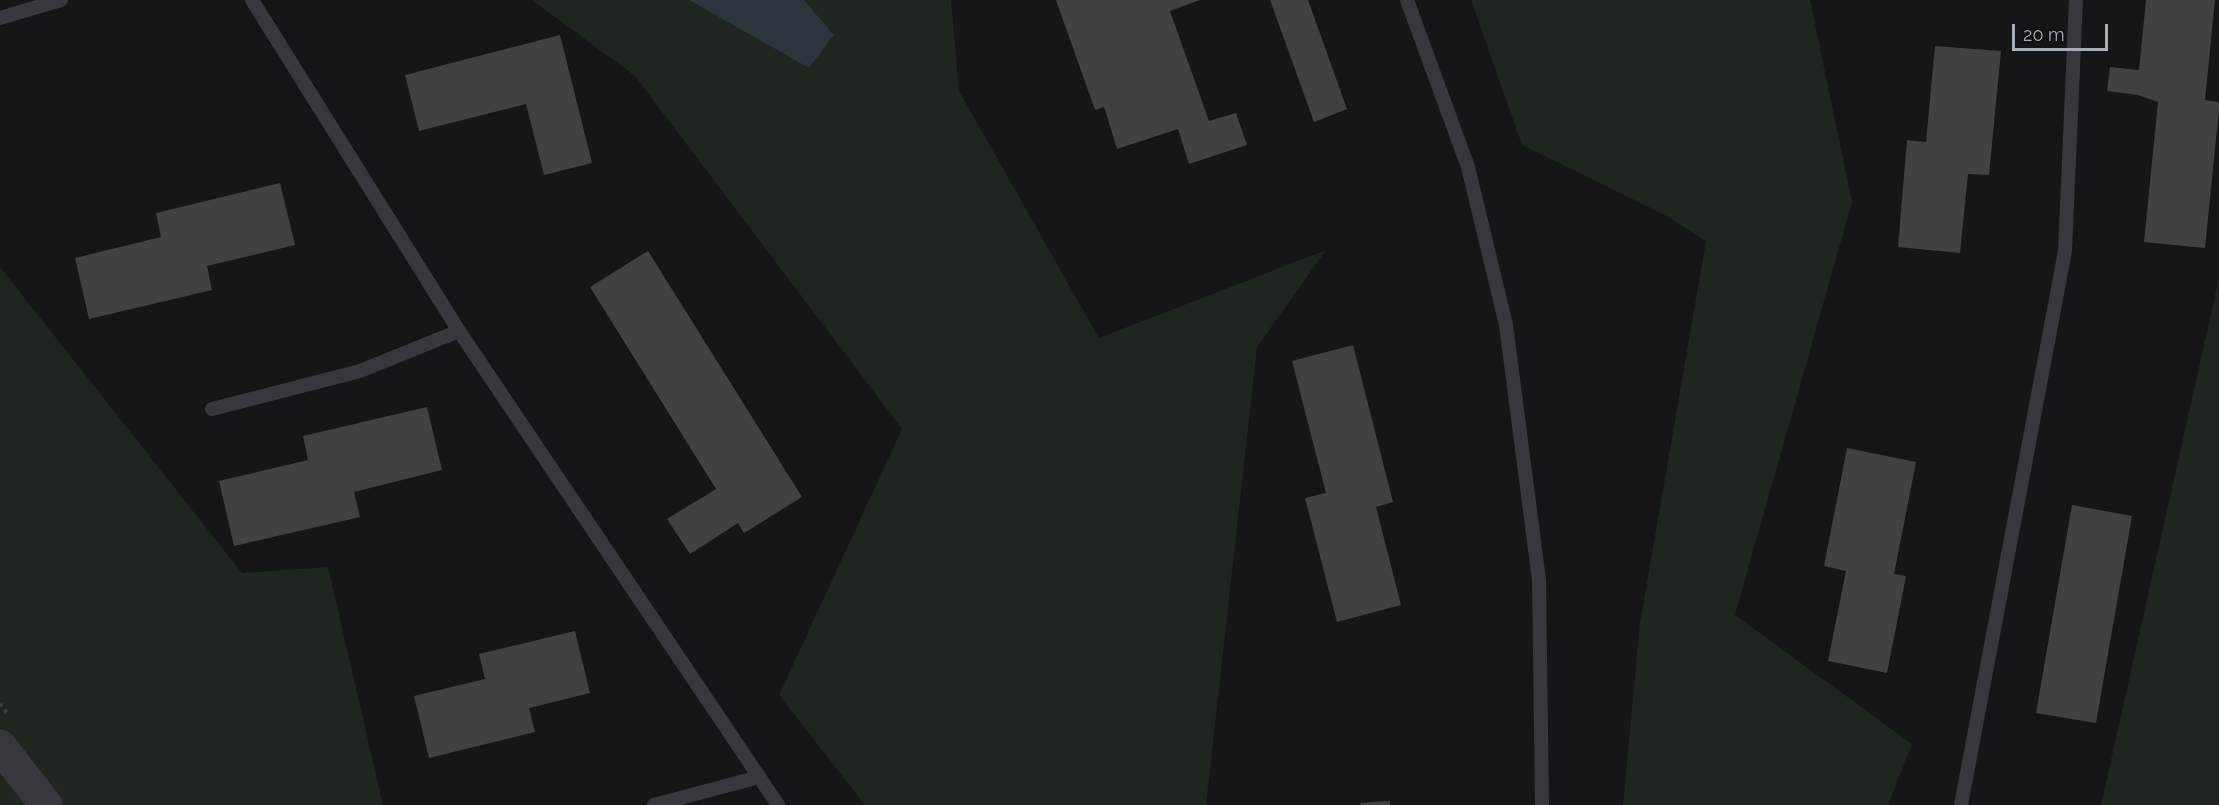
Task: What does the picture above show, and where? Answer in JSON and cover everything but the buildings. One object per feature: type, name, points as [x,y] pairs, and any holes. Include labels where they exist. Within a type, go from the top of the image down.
[{"type":"street","points":[[0,746],[46,805]]},
{"type":"lane","points":[[0,18],[61,0]]},
{"type":"lane","points":[[252,0],[459,331],[778,805]]},
{"type":"lane","points":[[1407,0],[1468,167],[1506,325],[1539,580],[1542,805]]},
{"type":"lane","points":[[1961,805],[2065,251],[2076,0]]},
{"type":"lane","points":[[212,409],[360,371],[459,331]]},
{"type":"lane","points":[[654,805],[759,777]]},
{"type":"shaded area","points":[[532,0],[689,0],[809,67],[834,35],[804,0],[951,0],[959,91],[1099,338],[1326,250],[1257,347],[1206,805],[865,805],[779,695],[902,429],[635,76]]},
{"type":"shaded area","points":[[689,0],[804,0],[834,35],[809,68]]},
{"type":"shaded area","points":[[1471,0],[1810,0],[1852,202],[1735,615],[1912,744],[1888,805],[1623,805],[1640,623],[1706,241],[1663,214],[1522,145]]},
{"type":"shaded area","points":[[0,267],[242,573],[328,567],[383,805],[0,805]]},
{"type":"shaded area","points":[[2219,278],[2219,805],[2101,805]]}]
